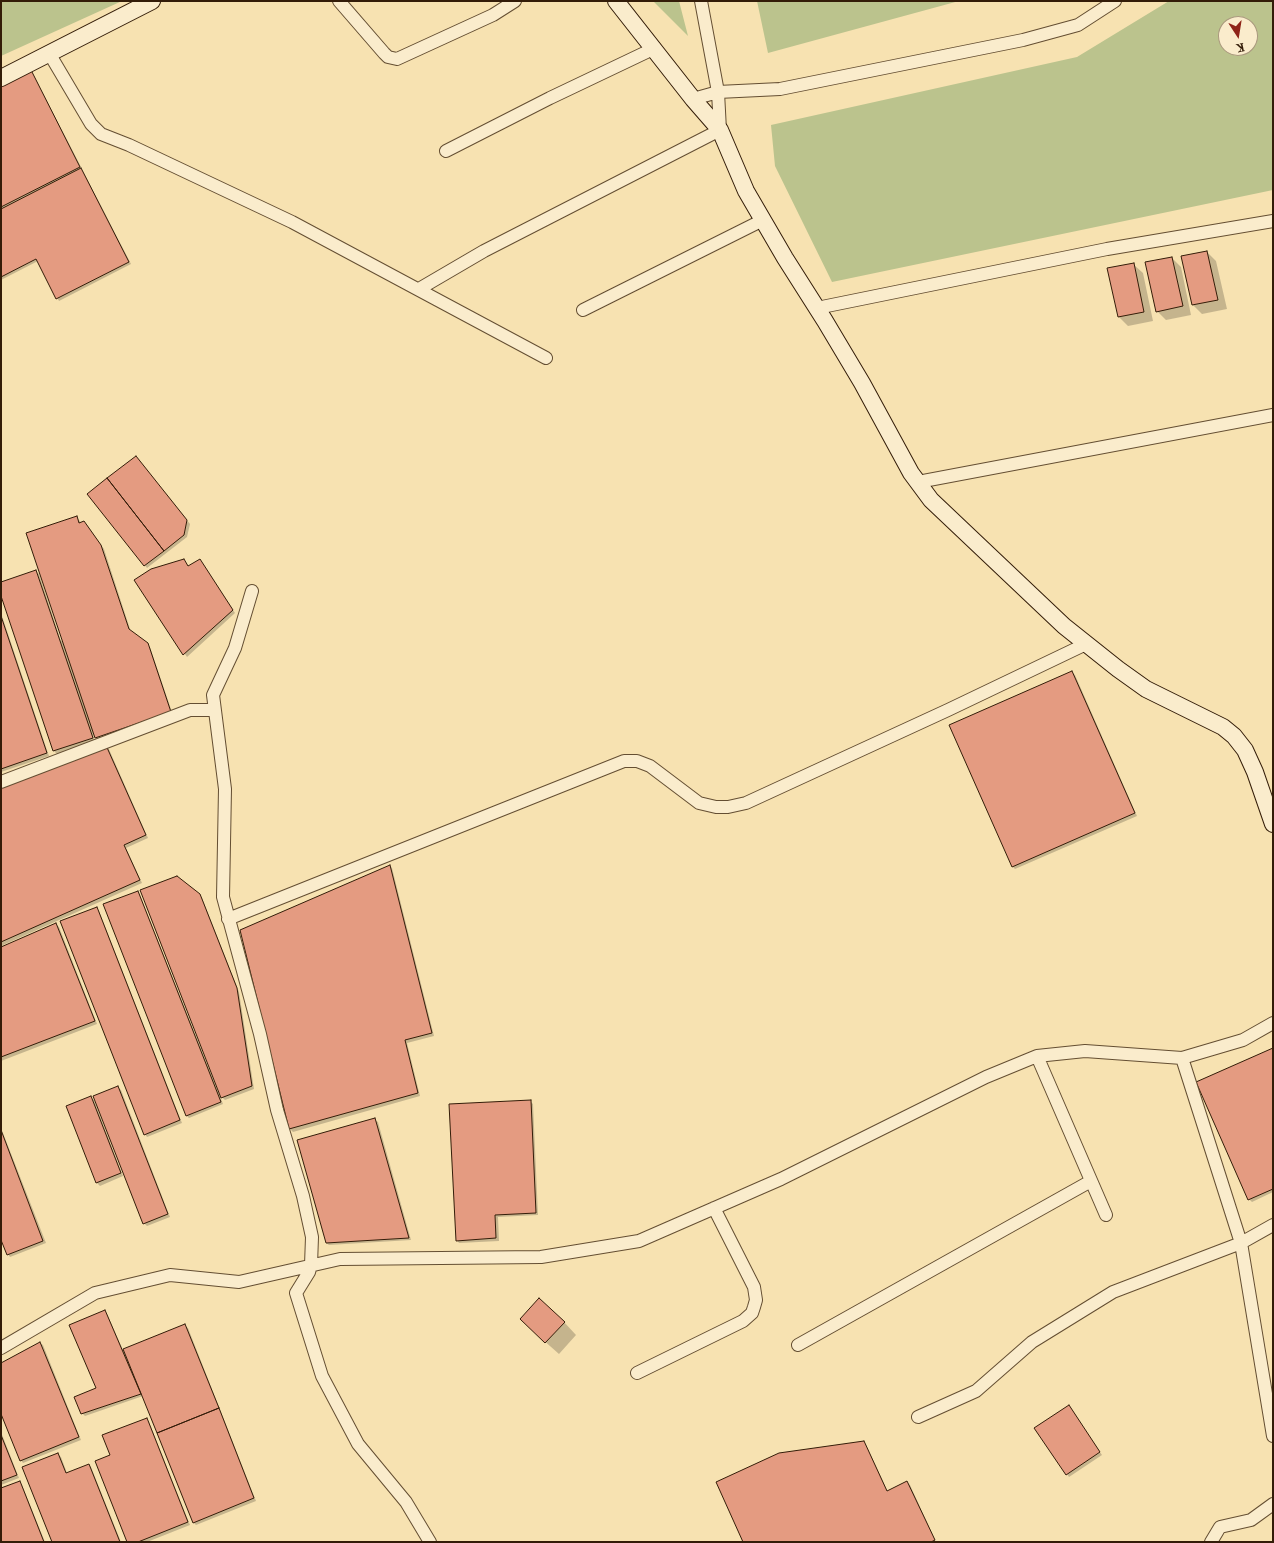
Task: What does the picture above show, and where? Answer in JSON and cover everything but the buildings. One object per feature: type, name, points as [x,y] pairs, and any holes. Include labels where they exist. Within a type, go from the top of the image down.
[{"type":"street","points":[[1,78],[152,1]]},
{"type":"street","points":[[339,1],[384,53],[397,59],[493,15],[515,1]]},
{"type":"street","points":[[616,1],[655,48],[693,99],[720,130],[746,191],[785,258],[862,383],[911,473],[931,500],[965,534],[1064,626],[1118,670],[1146,688],[1223,727],[1234,736],[1245,750],[1273,824]]},
{"type":"street","points":[[701,1],[718,92],[720,130]]},
{"type":"street","points":[[693,99],[718,92],[780,89],[1023,40],[1078,25],[1115,1]]},
{"type":"street","points":[[446,151],[550,98],[655,48]]},
{"type":"street","points":[[49,53],[92,124],[101,134],[129,145],[292,222],[546,358]]},
{"type":"street","points":[[419,289],[484,251],[720,130]]},
{"type":"street","points":[[583,310],[763,220]]},
{"type":"street","points":[[817,308],[1107,249],[1273,221]]},
{"type":"street","points":[[918,482],[1273,415]]},
{"type":"street","points":[[252,591],[235,648],[213,695],[225,789],[222,897],[260,1034],[276,1110],[303,1196],[312,1237],[311,1266],[296,1293],[322,1376],[358,1444],[406,1502],[430,1542]]},
{"type":"street","points":[[228,919],[624,761],[637,761],[650,766],[699,803],[716,807],[728,807],[746,803],[948,710],[1086,644]]},
{"type":"street","points":[[1,782],[190,710],[215,710]]},
{"type":"street","points":[[2,1345],[95,1293],[170,1275],[239,1282],[340,1258],[541,1257],[640,1241],[781,1179],[986,1077],[1037,1056],[1086,1051],[1182,1058],[1243,1040],[1273,1023]]},
{"type":"street","points":[[1037,1056],[1106,1215]]},
{"type":"street","points":[[1182,1058],[1241,1243],[1273,1436]]},
{"type":"street","points":[[798,1345],[1091,1181]]},
{"type":"street","points":[[637,1373],[743,1321],[752,1313],[756,1300],[754,1287],[714,1208]]},
{"type":"street","points":[[918,1417],[976,1391],[1032,1342],[1113,1292],[1241,1243],[1273,1225]]},
{"type":"street","points":[[1211,1542],[1220,1527],[1251,1520],[1273,1504]]},
{"type":"green space","points":[[1,1],[122,1],[1,56]]},
{"type":"green space","points":[[653,1],[679,1],[688,36]]},
{"type":"green space","points":[[757,1],[959,1],[768,53]]},
{"type":"green space","points":[[1169,1],[1273,1],[1273,190],[832,282],[775,166],[771,125],[1077,57]]}]
